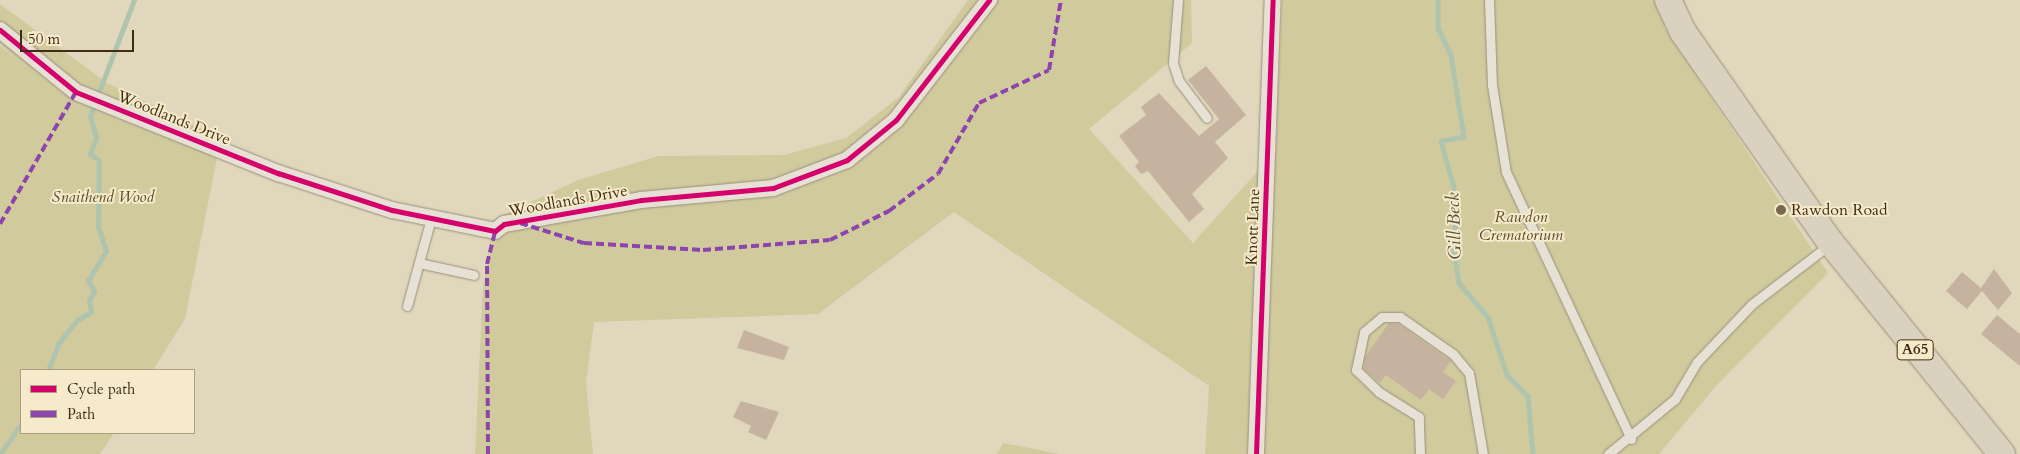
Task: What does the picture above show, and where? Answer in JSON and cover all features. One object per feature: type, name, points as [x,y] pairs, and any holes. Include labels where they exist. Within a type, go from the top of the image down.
[{"type":"main road","name":"A65","points":[[1668,0],[1683,32],[1831,244],[2002,454]]},
{"type":"street","name":"Woodlands Drive","points":[[0,30],[87,96],[106,104],[278,173],[431,218],[495,231],[504,224],[641,200],[773,188],[846,160],[896,120],[989,0]]},
{"type":"street","name":"Knott Lane","points":[[1256,454],[1273,0]]},
{"type":"lane","points":[[1178,0],[1173,63],[1178,81],[1208,118]]},
{"type":"lane","points":[[1489,0],[1492,86],[1506,172],[1631,439]]},
{"type":"lane","points":[[407,306],[431,218]]},
{"type":"lane","points":[[1608,454],[1631,439],[1675,399],[1697,362],[1752,304],[1831,244]]},
{"type":"lane","points":[[419,263],[474,275]]},
{"type":"lane","points":[[1420,454],[1419,417],[1379,392],[1356,370],[1364,332],[1382,317],[1403,319],[1453,354],[1469,373],[1483,454]]},
{"type":"green space","name":"Rawdon Crematorium","points":[[968,0],[1191,0],[1192,43],[1089,129],[1193,243],[1276,151],[1282,0],[1685,0],[1664,27],[1828,273],[1716,386],[1659,454],[1205,454],[1209,386],[954,212],[818,314],[594,322],[586,383],[593,454],[475,454],[483,288],[493,220],[578,180],[658,156],[784,155],[846,138],[898,98]]},
{"type":"green space","name":"Snaithend Wood","points":[[0,4],[107,83],[221,138],[185,319],[154,369],[20,369],[20,434],[113,434],[100,454],[0,454],[0,46],[21,63],[0,44]]},
{"type":"green space","points":[[1003,443],[1059,454],[997,454]]},
{"type":"building","points":[[1206,66],[1246,115],[1215,142],[1228,158],[1192,194],[1204,209],[1189,222],[1148,171],[1141,174],[1135,166],[1139,162],[1119,136],[1146,115],[1141,107],[1159,93],[1199,136],[1219,119],[1188,80]]},
{"type":"building","points":[[1994,269],[2012,293],[1998,310],[1982,291],[1967,309],[1946,291],[1962,272],[1981,288]]},
{"type":"building","points":[[1997,315],[2020,334],[2020,366],[1981,334]]},
{"type":"building","points":[[1389,323],[1397,323],[1451,361],[1443,372],[1456,381],[1443,399],[1429,389],[1421,400],[1386,375],[1380,383],[1364,369],[1365,357]]},
{"type":"building","points":[[744,330],[789,347],[784,360],[737,348]]},
{"type":"building","points":[[741,401],[779,412],[766,440],[748,432],[751,426],[733,417]]},
{"type":"waterway","points":[[97,97],[134,0]]},
{"type":"waterway","name":"Gill Beck","points":[[1438,0],[1438,28],[1451,55],[1464,137],[1441,141],[1457,198],[1454,251],[1459,283],[1488,317],[1507,375],[1528,396],[1533,454]]},
{"type":"waterway","points":[[48,369],[59,343],[76,321],[91,312],[89,301],[94,291],[88,281],[106,251],[98,227],[99,161],[90,154],[96,138],[90,116],[95,104]]},
{"type":"waterway","points":[[0,454],[20,425]]},
{"type":"marked path","points":[[520,223],[584,243],[703,250],[830,240],[889,211],[938,174],[979,103],[1049,70],[1061,0]]},
{"type":"marked path","points":[[0,224],[76,92]]},
{"type":"marked path","points":[[488,454],[487,264],[495,231]]},
{"type":"cycle path","points":[[0,30],[76,92],[278,173],[392,210],[495,231],[504,224],[641,200],[773,188],[847,160],[896,120],[989,0]]},
{"type":"cycle path","points":[[1256,454],[1273,0]]},
{"type":"place","name":"Rawdon Road","points":[[1781,210]]}]
